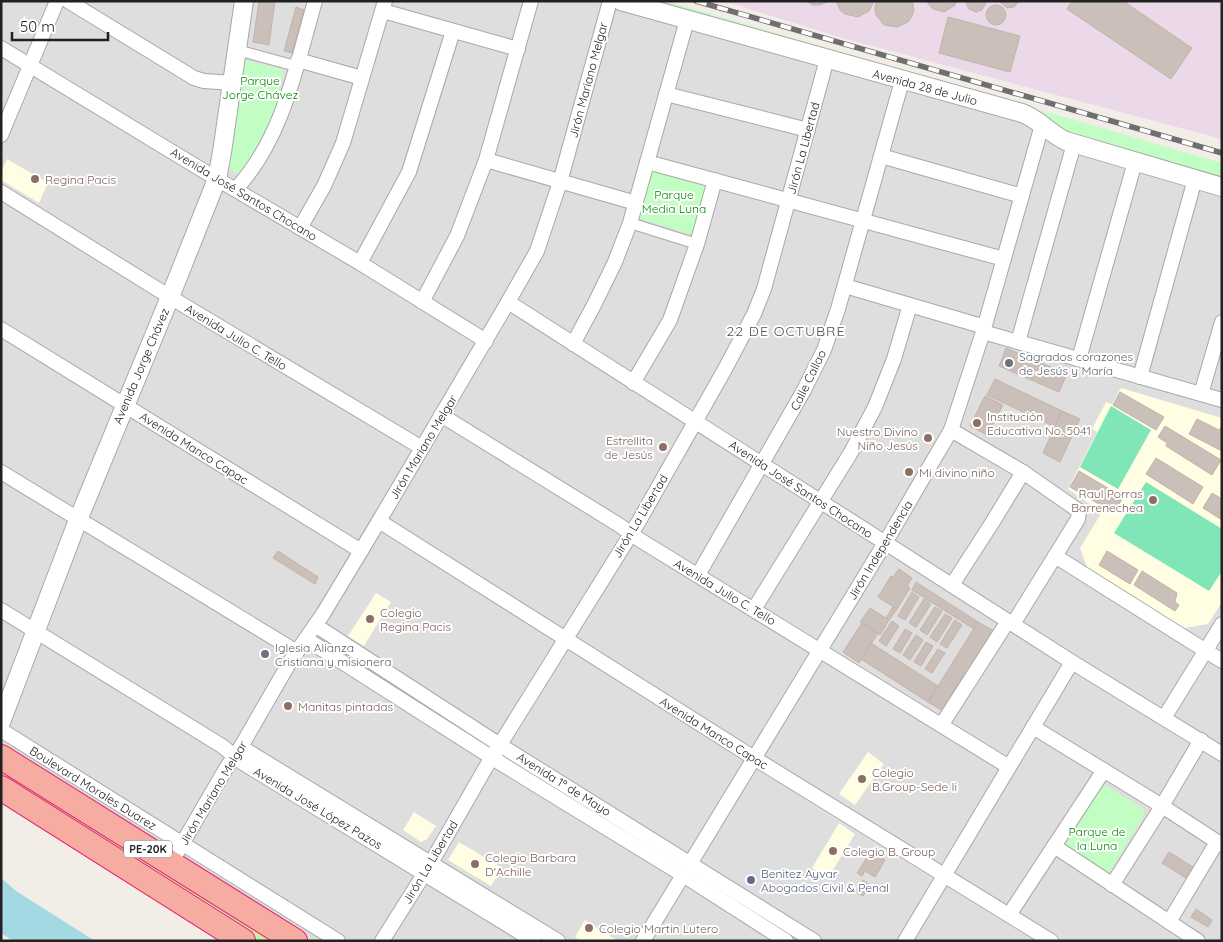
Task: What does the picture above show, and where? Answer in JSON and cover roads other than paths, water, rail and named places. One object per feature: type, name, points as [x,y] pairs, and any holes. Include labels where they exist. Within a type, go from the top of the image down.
[{"type":"highway","name":"PE-20K","points":[[1,757],[177,853],[295,941]]},
{"type":"highway","name":"PE-20K","points":[[1,788],[243,941]]},
{"type":"street","points":[[1,135],[57,1]]},
{"type":"street","points":[[68,1],[194,78],[204,81],[233,83]]},
{"type":"street","name":"Avenida Jorge Chávez","points":[[1,722],[78,520],[217,179],[244,1]]},
{"type":"street","points":[[236,189],[255,166],[270,141],[282,113],[315,1]]},
{"type":"street","points":[[422,302],[457,236],[486,160],[531,1]]},
{"type":"street","name":"Jirón Mariano Melgar","points":[[177,853],[228,765],[238,752],[297,652],[379,521],[537,251],[545,232],[560,182],[610,1]]},
{"type":"street","name":"Avenida 28 de Julio","points":[[621,1],[1030,116],[1059,138],[1074,144],[1222,187]]},
{"type":"street","points":[[300,228],[335,165],[384,6],[452,31],[518,49]]},
{"type":"street","points":[[573,344],[615,262],[630,223],[687,20]]},
{"type":"street","points":[[360,263],[409,172],[452,31]]},
{"type":"street","name":"Avenida José Santos Chocano","points":[[1,48],[360,263],[486,341]]},
{"type":"street","points":[[237,50],[362,78]]},
{"type":"street","name":"Jirón La Libertad","points":[[382,941],[428,868],[492,758],[631,534],[725,369],[754,314],[764,288],[827,60]]},
{"type":"street","name":"Calle Callao","points":[[698,576],[763,465],[824,350],[845,286],[902,81]]},
{"type":"street","points":[[666,94],[808,130]]},
{"type":"street","name":"Jirón Independencia","points":[[643,941],[885,543],[951,430],[984,330],[1042,125]]},
{"type":"street","points":[[1018,342],[1074,144]]},
{"type":"street","points":[[881,156],[1022,196]]},
{"type":"street","points":[[486,160],[636,203]]},
{"type":"street","points":[[647,162],[1004,259]]},
{"type":"street","points":[[1079,359],[1134,162]]},
{"type":"street","points":[[1140,377],[1195,179]]},
{"type":"street","points":[[634,382],[670,320],[697,244],[714,180]]},
{"type":"street","name":"Avenida Julio C. Tello","points":[[1,192],[170,297],[422,448]]},
{"type":"street","points":[[630,223],[697,244]]},
{"type":"street","points":[[845,286],[1018,342],[1222,400]]},
{"type":"street","name":"Avenida José Santos Chocano","points":[[508,302],[1072,662],[1222,754]]},
{"type":"street","points":[[754,610],[850,454],[875,407],[894,359],[910,306]]},
{"type":"street","points":[[1201,394],[1222,322]]},
{"type":"street","name":"Avenida Manco Capac","points":[[1,329],[361,551]]},
{"type":"street","name":"Avenida Julio C. Tello","points":[[441,415],[1009,767]]},
{"type":"street","points":[[942,724],[1055,556],[1078,519],[1079,511],[1023,472],[951,430]]},
{"type":"street","points":[[1,472],[297,652]]},
{"type":"street","points":[[952,585],[1023,472]]},
{"type":"street","name":"Avenida Manco Capac","points":[[379,521],[754,758],[1051,941]]},
{"type":"street","points":[[1055,556],[1222,662]]},
{"type":"street","name":"Avenida José López Pazos","points":[[1,610],[222,746],[238,752],[428,868],[558,941]]},
{"type":"street","points":[[1164,718],[1222,624]]},
{"type":"street","name":"Avenida 1º de Mayo","points":[[315,625],[687,869],[786,941]]},
{"type":"street","name":"Avenida 1º de Mayo","points":[[306,639],[492,758],[814,941]]},
{"type":"street","points":[[905,941],[1072,662]]},
{"type":"street","points":[[1033,726],[1220,844],[1169,922]]},
{"type":"street","name":"Boulevard Morales Duarez","points":[[1,730],[177,853],[338,941]]},
{"type":"street","points":[[1112,885],[1201,740]]},
{"type":"street","points":[[1009,914],[1104,770]]},
{"type":"street","points":[[1054,846],[1198,941]]},
{"type":"street","name":"Avenida José López Pazos","points":[[428,868],[534,941]]},
{"type":"water","points":[[1,878],[16,891],[95,941],[13,941],[1,933]]},
{"type":"railway","points":[[696,1],[1222,153]]},
{"type":"place","name":"Regina Pacis","points":[[35,179]]},
{"type":"place","name":"Sagrados corazones de Jesús y María","points":[[1009,363]]},
{"type":"place","name":"Institución Educativa No. 5041","points":[[977,423]]},
{"type":"place","name":"Nuestro Divino Niño Jesús","points":[[928,438]]},
{"type":"place","name":"Estrellita de Jesús","points":[[663,447]]},
{"type":"place","name":"Mi divino niño","points":[[909,472]]},
{"type":"place","name":"Raul Porras Barrenechea","points":[[1153,500]]},
{"type":"place","name":"Colegio Regina Pacis","points":[[370,619]]},
{"type":"place","name":"Iglesia Alianza Cristiana y misionera","points":[[265,654]]},
{"type":"place","name":"Manitas pintadas","points":[[288,706]]},
{"type":"place","name":"Colegio B.Group-Sede Ii","points":[[862,779]]},
{"type":"place","name":"Colegio B. Group","points":[[833,851]]},
{"type":"place","name":"Colegio Barbara D'Achille","points":[[475,864]]},
{"type":"place","name":"Benitez Ayvar Abogados Civil & Penal","points":[[751,880]]},
{"type":"place","name":"Colegio Martin Lutero","points":[[589,928]]},
{"type":"district","name":"22 DE OCTUBRE","points":[[786,331]]},
{"type":"park label","name":"Parque Jorge Chávez","points":[[260,87]]},
{"type":"park label","name":"Parque Media Luna","points":[[674,201]]},
{"type":"park label","name":"Parque de la Luna","points":[[1097,838]]}]
